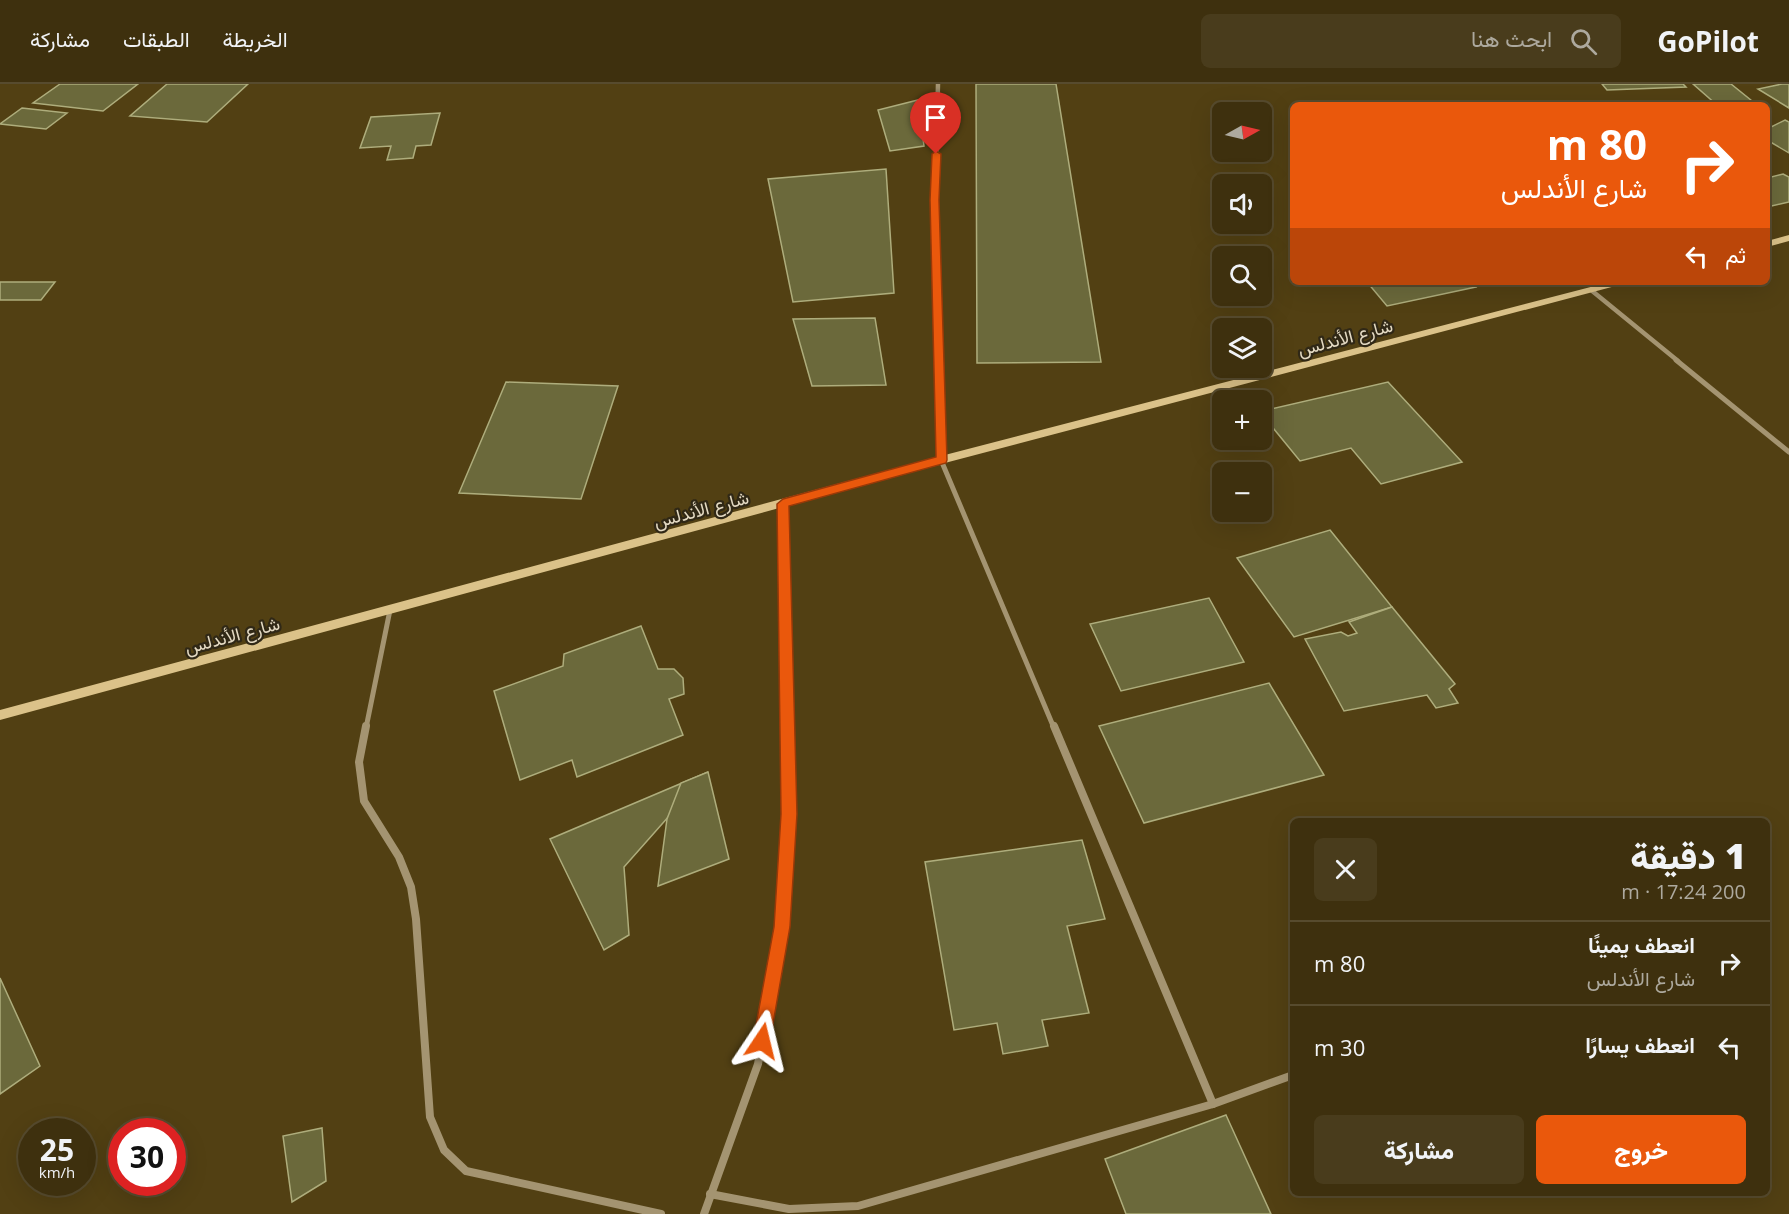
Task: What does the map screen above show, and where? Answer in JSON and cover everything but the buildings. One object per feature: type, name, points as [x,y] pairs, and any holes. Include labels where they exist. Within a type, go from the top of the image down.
[{"type":"main road","points":[[1770,243],[1789,238]]},
{"type":"main road","name":"شارع الأندلس","points":[[0,715],[942,460],[1609,285]]},
{"type":"street","points":[[938,84],[935,200],[942,460],[1213,1104]]},
{"type":"street","points":[[1591,290],[1789,452]]},
{"type":"street","points":[[704,1214],[758,1064],[782,927],[789,814],[783,504]]},
{"type":"street","points":[[390,610],[359,762],[364,801],[399,857],[411,887],[416,919],[429,1117],[444,1150],[466,1170],[661,1214]]},
{"type":"street","points":[[710,1194],[789,1209],[858,1206],[1213,1104],[1290,1076]]},
{"type":"route","points":[[762,1041],[782,927],[789,814],[783,504],[942,460],[935,200],[936,154]]}]
